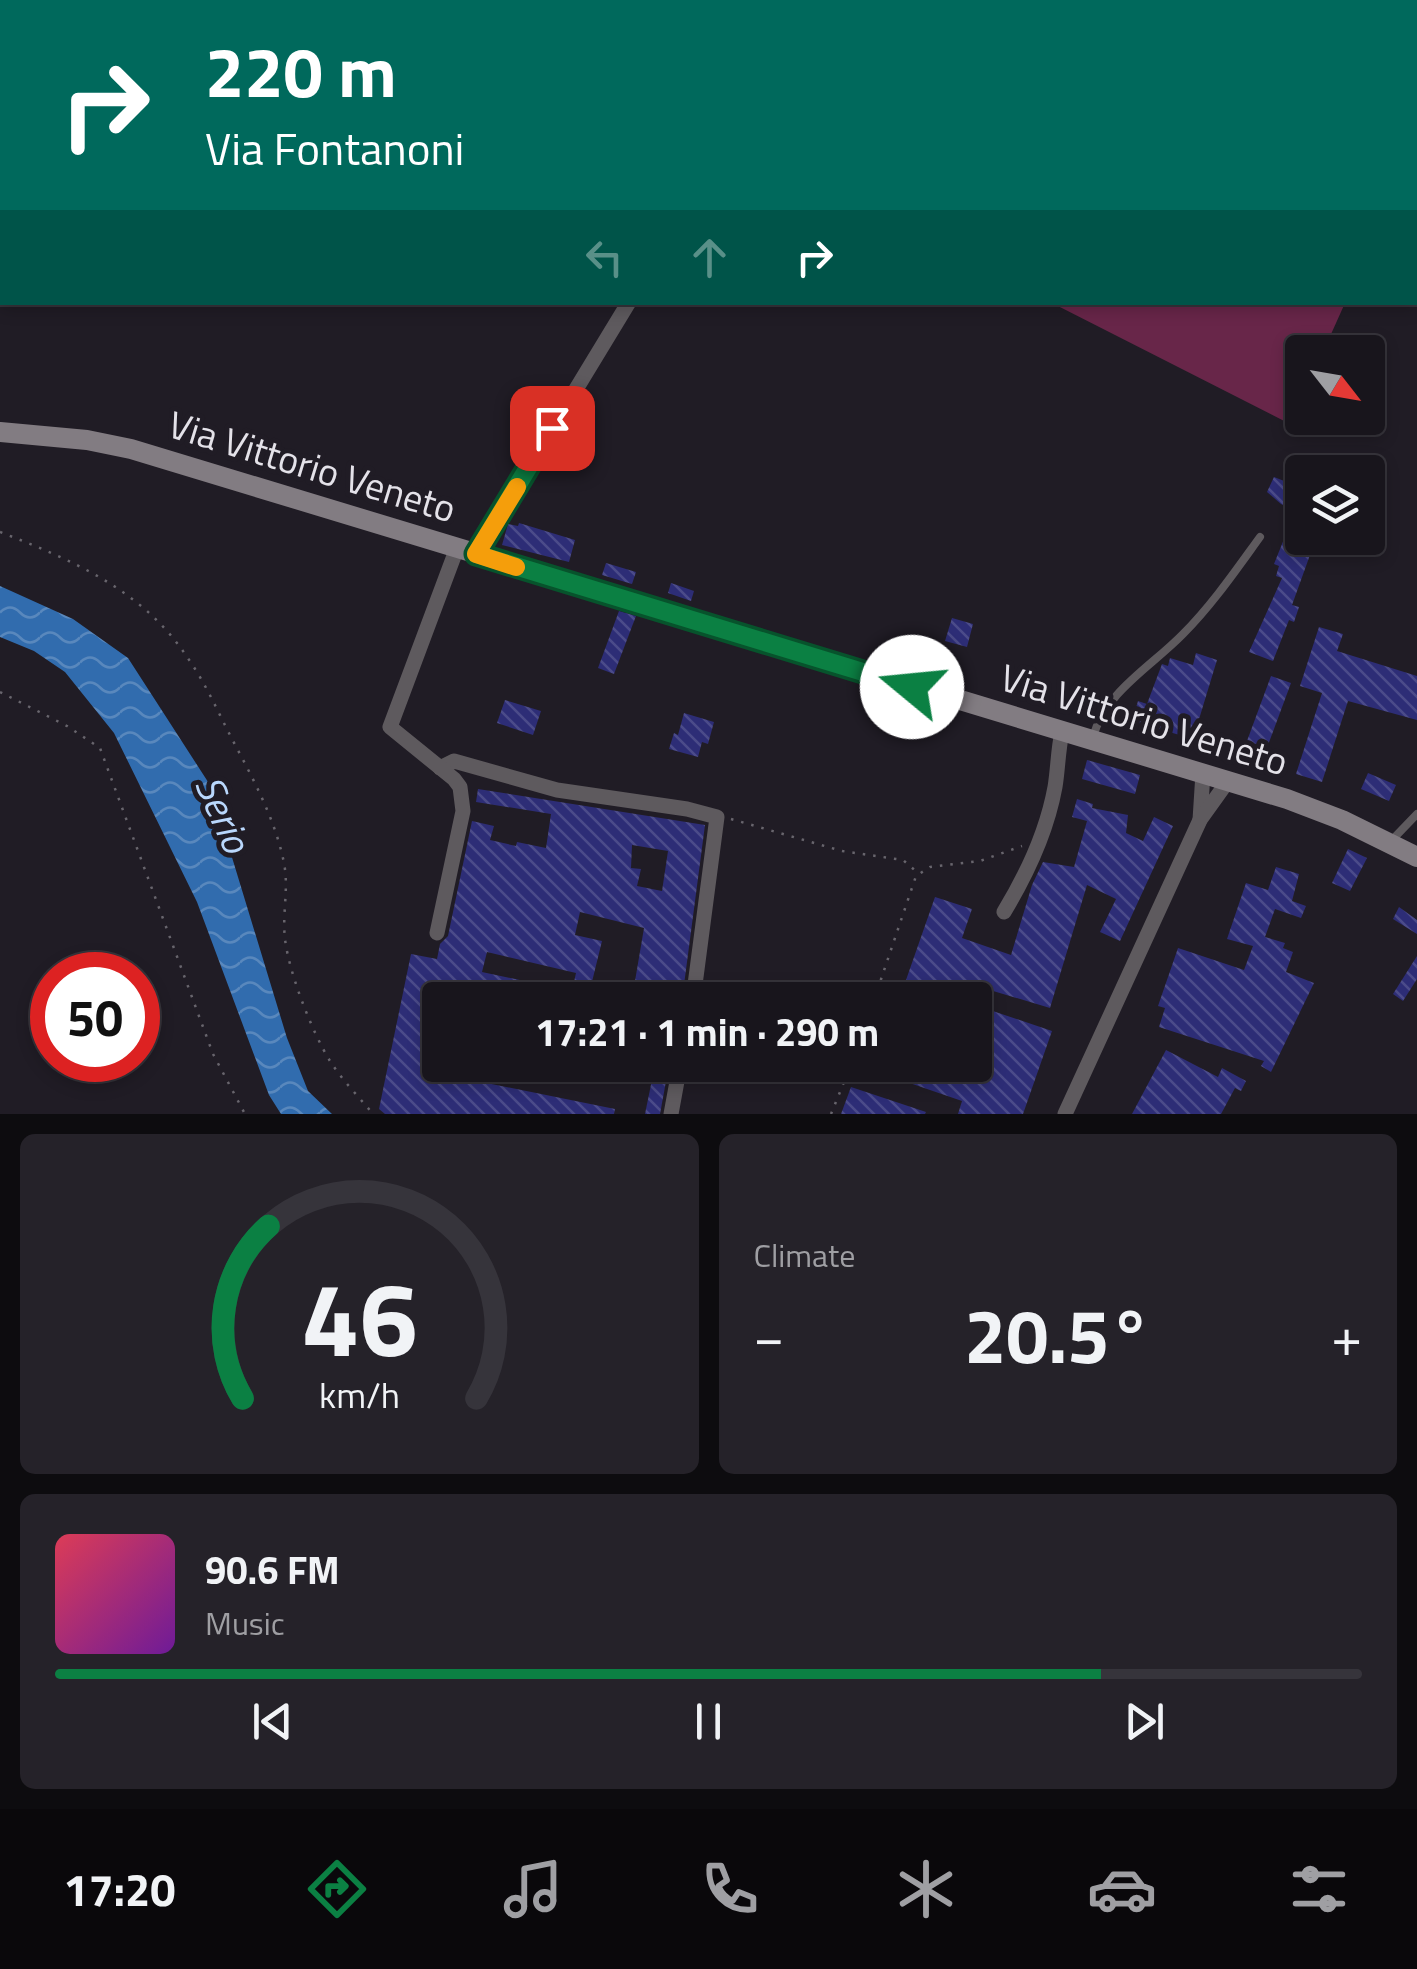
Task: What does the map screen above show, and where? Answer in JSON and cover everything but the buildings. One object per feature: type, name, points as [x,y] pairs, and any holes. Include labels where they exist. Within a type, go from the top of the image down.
[{"type":"main road","name":"Via Vittorio Veneto","points":[[0,432],[87,440],[131,449],[1228,780],[1342,820],[1401,849]]},
{"type":"street","points":[[436,933],[463,811],[460,787],[390,727],[467,551],[627,305]]},
{"type":"street","points":[[1004,912],[1019,888],[1043,831],[1062,732]]},
{"type":"street","points":[[440,768],[454,761],[556,790],[687,809],[716,817],[695,982]]},
{"type":"street","points":[[1200,820],[1203,773]]},
{"type":"street","points":[[1065,1114],[1200,820],[1228,780]]},
{"type":"street","points":[[671,1114],[677,1082]]},
{"type":"lane","points":[[1092,742],[1098,718],[1117,694],[1184,634],[1260,537]]},
{"type":"lane","points":[[1401,849],[1417,814]]},
{"type":"path","points":[[0,532],[52,552],[116,584],[154,617],[185,654],[214,700],[270,818],[284,860],[288,890],[285,938],[305,1005],[328,1058],[373,1114]]},
{"type":"path","points":[[0,692],[67,726],[100,748],[213,1054],[245,1114]]},
{"type":"path","points":[[716,817],[744,821],[858,855],[903,860],[918,874]]},
{"type":"path","points":[[880,982],[918,874],[930,867],[1001,855],[1031,842],[1043,831]]},
{"type":"path","points":[[831,1114],[844,1082]]},
{"type":"shaded area","points":[[1056,305],[1344,305],[1331,335],[1285,335],[1285,421]]},
{"type":"water","points":[[0,586],[73,619],[128,658],[210,785],[287,1038],[308,1091],[332,1114],[281,1114],[269,1095],[197,902],[114,733],[65,672],[34,651],[0,637]]},
{"type":"slow traffic","points":[[516,567],[476,554],[517,487]]},
{"type":"route","points":[[552,428],[476,554],[912,687]]},
{"type":"water label","name":"Serio","points":[[223,814]]}]
